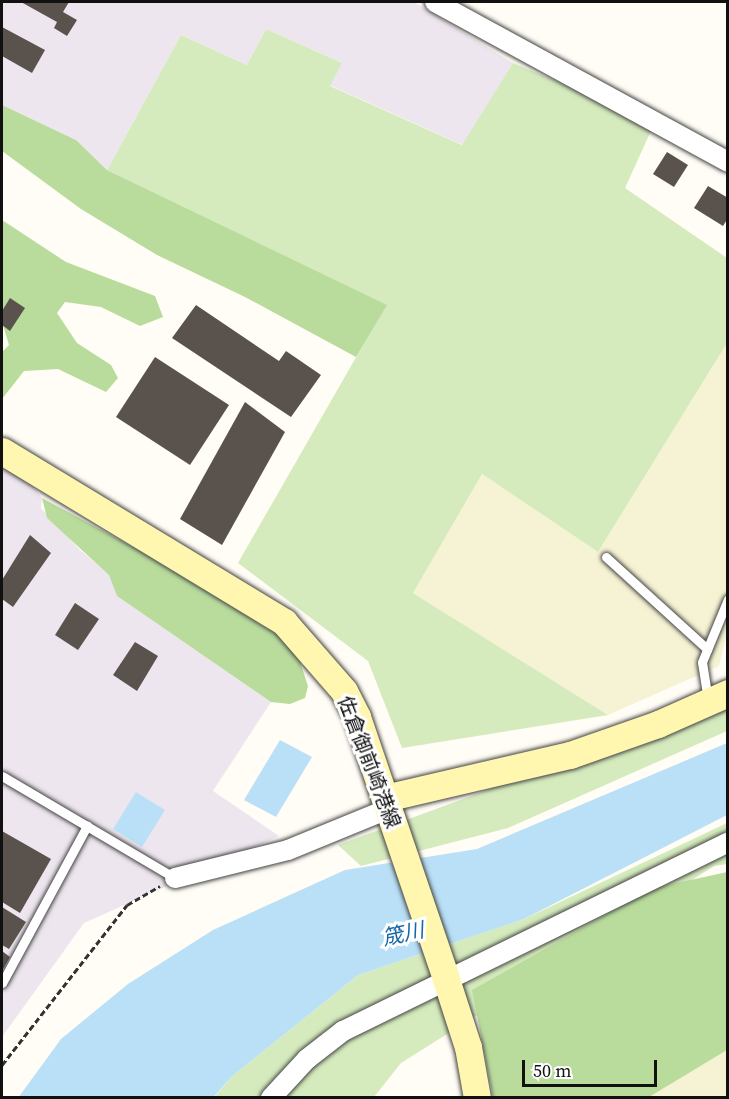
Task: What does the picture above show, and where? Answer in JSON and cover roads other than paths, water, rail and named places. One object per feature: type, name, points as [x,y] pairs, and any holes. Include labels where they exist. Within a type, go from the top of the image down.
[{"type":"main road","name":"佐倉御前崎港線","points":[[2,451],[284,622],[344,692],[387,804],[468,1047],[477,1098]]},
{"type":"main road","points":[[387,804],[570,755],[718,698]]},
{"type":"street","points":[[435,2],[728,162]]},
{"type":"street","points":[[175,878],[288,850],[387,804]]},
{"type":"street","points":[[271,1098],[307,1059],[343,1031],[387,1007],[728,842]]},
{"type":"lane","points":[[606,557],[707,649]]},
{"type":"lane","points":[[718,698],[702,662],[728,599]]},
{"type":"lane","points":[[2,776],[175,878]]},
{"type":"lane","points":[[2,983],[87,826]]},
{"type":"water","points":[[280,740],[312,757],[276,817],[244,800]]},
{"type":"water","name":"筬川","points":[[727,743],[727,815],[524,919],[358,975],[231,1077],[214,1097],[18,1098],[61,1039],[128,984],[213,930],[345,870],[477,849]]},
{"type":"water","points":[[136,792],[165,810],[142,847],[113,829]]}]
